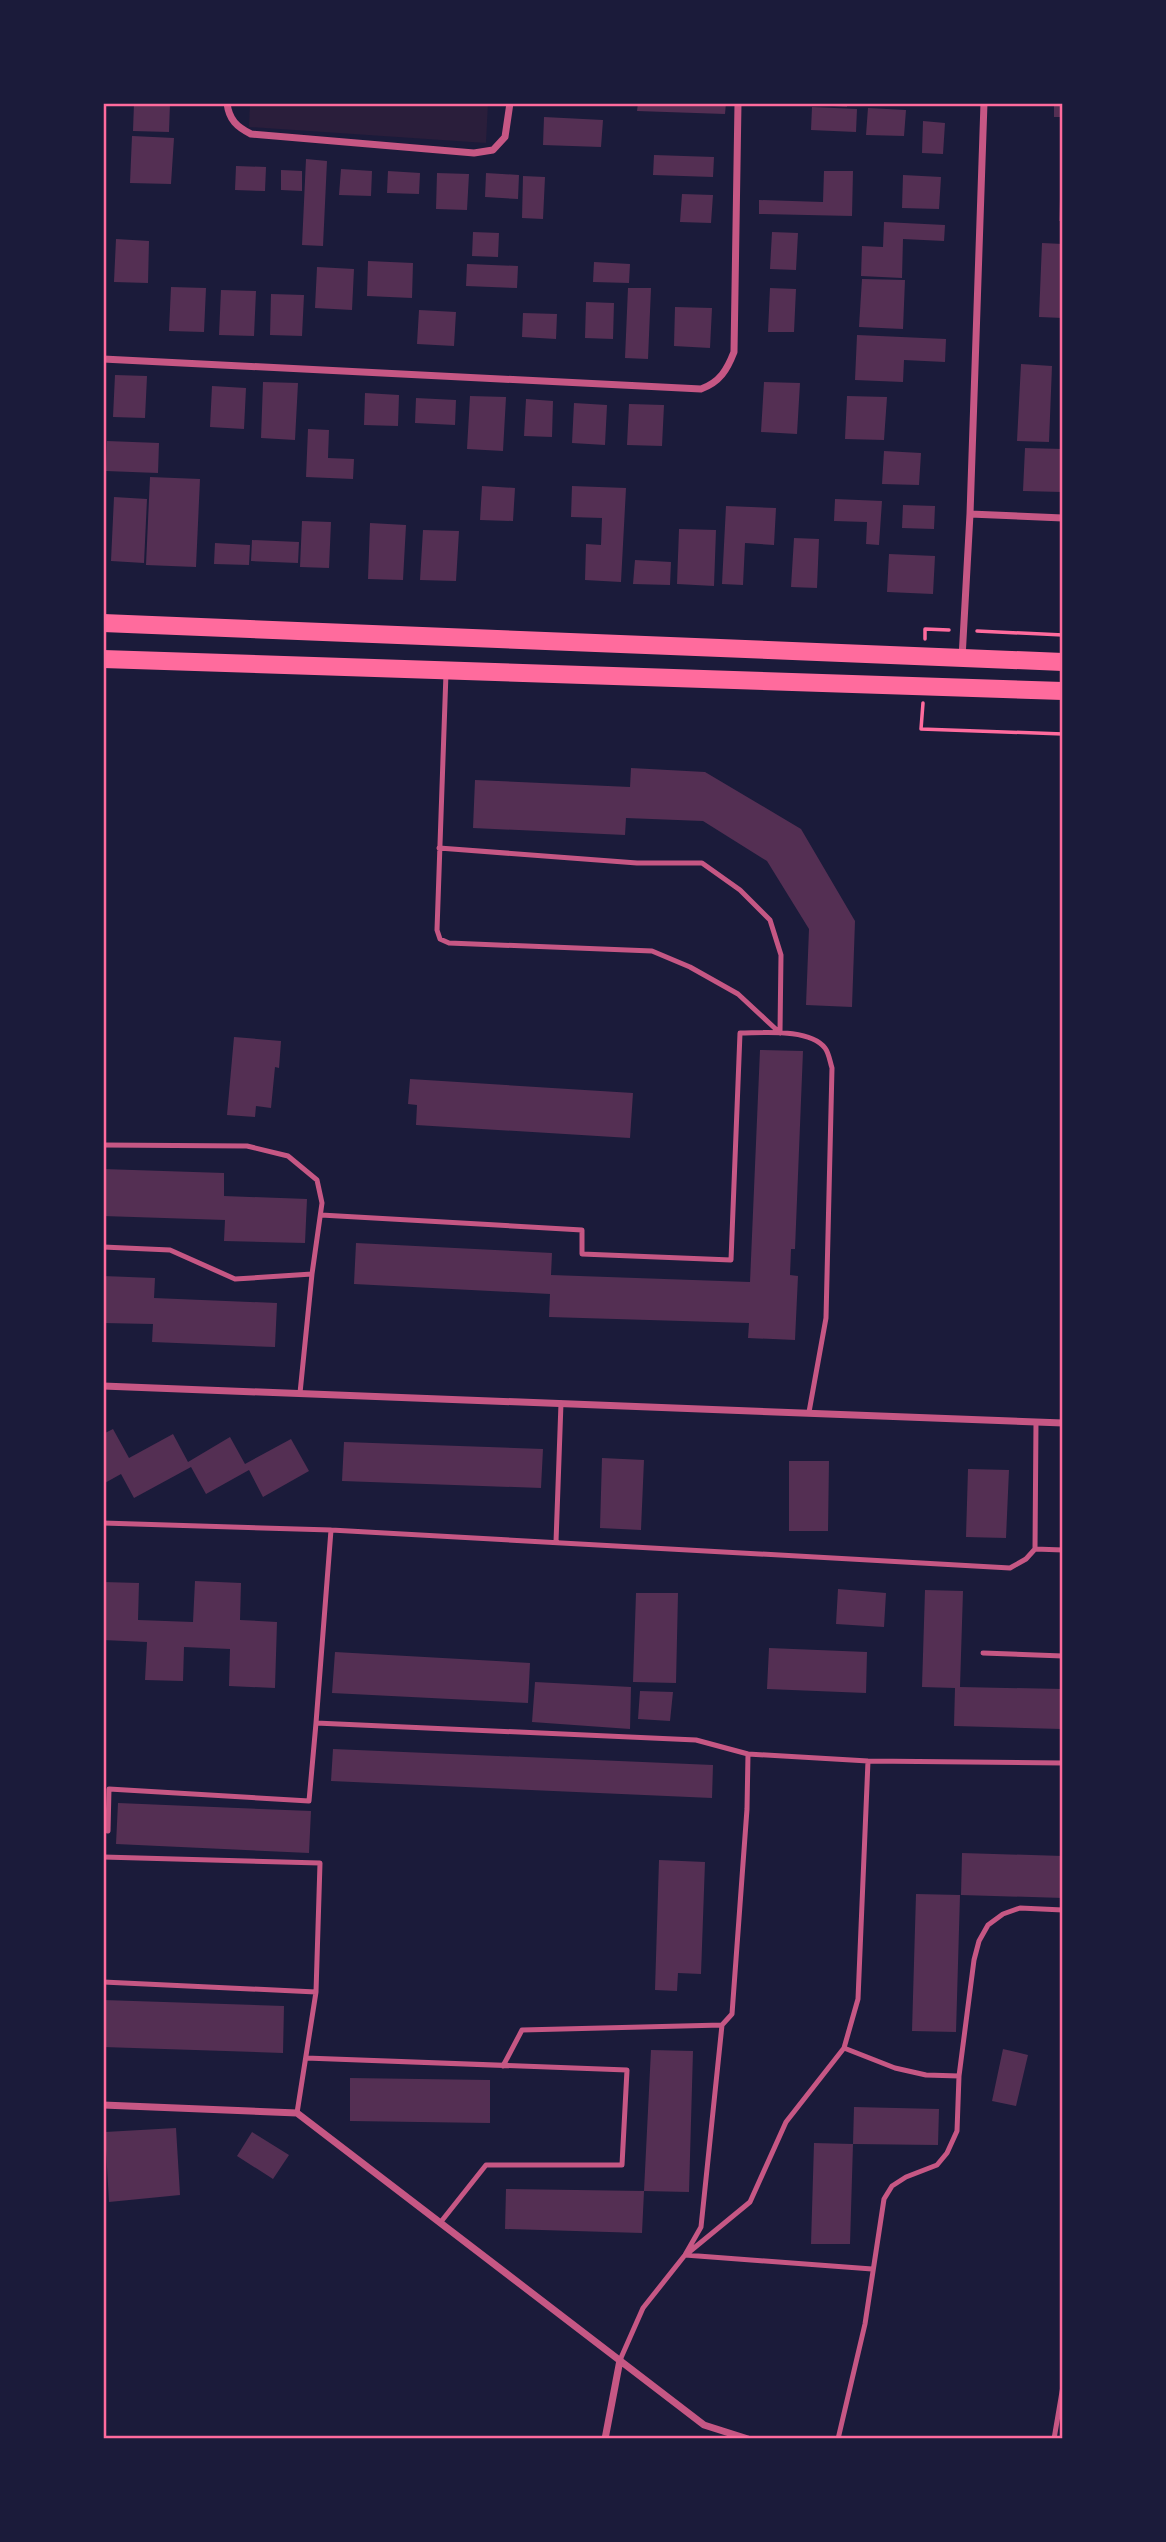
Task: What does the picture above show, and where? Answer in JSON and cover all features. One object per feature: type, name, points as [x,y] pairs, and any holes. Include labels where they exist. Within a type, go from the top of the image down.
[{"type":"main road","points":[[103,623],[1063,662]]},
{"type":"main road","points":[[103,659],[1063,691]]},
{"type":"street","points":[[227,103],[228,113],[237,126],[251,134],[457,153],[493,150],[505,137],[510,103]]},
{"type":"street","points":[[103,359],[701,388],[712,385],[722,376],[734,352],[738,103]]},
{"type":"street","points":[[962,658],[970,514],[984,103]]},
{"type":"street","points":[[970,514],[1063,518]]},
{"type":"street","points":[[103,1386],[1063,1423]]},
{"type":"street","points":[[103,2105],[297,2113],[704,2425],[748,2439]]},
{"type":"street","points":[[605,2439],[620,2360]]},
{"type":"lane","points":[[446,670],[437,935],[444,942],[652,951],[690,967],[738,994],[780,1033]]},
{"type":"lane","points":[[439,848],[637,863],[702,863],[740,890],[770,920],[781,955],[780,1033]]},
{"type":"lane","points":[[321,1215],[582,1230],[582,1254],[731,1260],[740,1033],[780,1033],[813,1038],[826,1049],[832,1068],[826,1318],[809,1412]]},
{"type":"lane","points":[[103,1144],[247,1146],[288,1156],[317,1180],[322,1203],[300,1393]]},
{"type":"lane","points":[[103,1247],[170,1250],[235,1279],[312,1274]]},
{"type":"lane","points":[[556,1542],[561,1403]]},
{"type":"lane","points":[[103,1523],[331,1530],[1010,1568],[1027,1559],[1035,1549],[1036,1422]]},
{"type":"lane","points":[[103,1830],[108,1830],[110,1789],[309,1801],[331,1530]]},
{"type":"lane","points":[[1035,1549],[1063,1550]]},
{"type":"lane","points":[[984,1653],[1063,1656]]},
{"type":"lane","points":[[316,1723],[695,1740],[748,1754],[868,1761],[1063,1763]]},
{"type":"lane","points":[[620,2360],[643,2308],[685,2255],[701,2227],[722,2025],[732,2014],[747,1810],[748,1754]]},
{"type":"lane","points":[[685,2255],[750,2202],[786,2122],[844,2048],[858,1999],[868,1761]]},
{"type":"lane","points":[[103,1857],[320,1863],[316,1992],[297,2113]]},
{"type":"lane","points":[[838,2439],[865,2324],[884,2199],[892,2186],[906,2177],[937,2165],[947,2153],[957,2132],[959,2076],[974,1960],[979,1941],[988,1926],[1003,1914],[1020,1908],[1063,1910]]},
{"type":"lane","points":[[103,1982],[316,1992]]},
{"type":"lane","points":[[503,2066],[522,2030],[722,2025]]},
{"type":"lane","points":[[844,2048],[895,2068],[926,2075],[959,2076]]},
{"type":"lane","points":[[306,2058],[627,2070],[622,2165],[485,2165],[440,2223]]},
{"type":"lane","points":[[685,2255],[872,2269]]},
{"type":"lane","points":[[1054,2439],[1063,2386]]},
{"type":"shaded area","points":[[250,103],[488,103],[486,143],[249,127]]},
{"type":"building","points":[[134,103],[170,103],[169,132],[133,131]]},
{"type":"building","points":[[638,103],[726,103],[725,114],[637,111]]},
{"type":"building","points":[[847,103],[847,107],[817,105]]},
{"type":"building","points":[[1054,103],[1063,103],[1063,117],[1054,117]]},
{"type":"building","points":[[812,107],[857,109],[856,132],[811,130]]},
{"type":"building","points":[[868,108],[906,110],[904,136],[866,135]]},
{"type":"building","points":[[544,117],[603,120],[601,147],[543,145]]},
{"type":"building","points":[[923,121],[945,123],[943,154],[922,153]]},
{"type":"building","points":[[132,136],[174,138],[171,184],[130,183]]},
{"type":"building","points":[[654,155],[714,157],[713,177],[653,175]]},
{"type":"building","points":[[306,159],[327,161],[323,246],[302,245]]},
{"type":"building","points":[[236,166],[266,167],[265,191],[235,190]]},
{"type":"building","points":[[341,169],[372,171],[371,196],[339,195]]},
{"type":"building","points":[[281,170],[302,171],[302,191],[281,190]]},
{"type":"building","points":[[388,171],[420,173],[419,194],[387,193]]},
{"type":"building","points":[[824,171],[853,171],[852,216],[759,214],[759,200],[823,202]]},
{"type":"building","points":[[437,173],[469,174],[467,210],[436,209]]},
{"type":"building","points":[[486,173],[519,175],[518,199],[485,197]]},
{"type":"building","points":[[903,175],[941,177],[939,209],[902,208]]},
{"type":"building","points":[[523,176],[545,177],[543,219],[522,218]]},
{"type":"building","points":[[1061,176],[1063,221],[1059,221]]},
{"type":"building","points":[[682,194],[713,195],[711,223],[680,222]]},
{"type":"building","points":[[884,222],[945,225],[944,241],[903,239],[902,278],[861,276],[862,246],[883,247]]},
{"type":"building","points":[[473,232],[499,233],[498,257],[472,256]]},
{"type":"building","points":[[772,232],[798,233],[796,270],[770,269]]},
{"type":"building","points":[[116,239],[149,241],[148,283],[114,282]]},
{"type":"building","points":[[1042,243],[1063,244],[1063,318],[1039,317]]},
{"type":"building","points":[[368,261],[413,263],[412,298],[367,296]]},
{"type":"building","points":[[594,262],[630,264],[629,283],[593,282]]},
{"type":"building","points":[[467,264],[518,266],[517,288],[466,286]]},
{"type":"building","points":[[317,267],[354,269],[352,310],[315,308]]},
{"type":"building","points":[[862,279],[905,280],[903,329],[859,327]]},
{"type":"building","points":[[171,287],[206,288],[204,332],[169,331]]},
{"type":"building","points":[[628,288],[651,288],[648,359],[625,358]]},
{"type":"building","points":[[770,288],[796,289],[794,332],[768,332]]},
{"type":"building","points":[[221,290],[256,291],[254,336],[219,335]]},
{"type":"building","points":[[271,294],[304,295],[302,336],[270,335]]},
{"type":"building","points":[[586,302],[614,303],[613,339],[585,338]]},
{"type":"building","points":[[675,307],[712,308],[710,348],[674,346]]},
{"type":"building","points":[[419,310],[456,312],[454,346],[417,344]]},
{"type":"building","points":[[523,313],[557,314],[556,339],[522,337]]},
{"type":"building","points":[[857,335],[946,339],[945,362],[904,360],[903,382],[855,380]]},
{"type":"building","points":[[1021,364],[1052,366],[1049,442],[1017,441]]},
{"type":"building","points":[[115,375],[147,376],[145,418],[113,417]]},
{"type":"building","points":[[263,382],[298,383],[295,440],[261,438]]},
{"type":"building","points":[[764,382],[800,383],[797,434],[761,432]]},
{"type":"building","points":[[212,386],[246,388],[244,429],[210,427]]},
{"type":"building","points":[[365,393],[399,395],[398,426],[364,425]]},
{"type":"building","points":[[470,396],[506,397],[503,451],[467,449]]},
{"type":"building","points":[[847,396],[887,397],[884,440],[845,439]]},
{"type":"building","points":[[416,398],[456,400],[455,425],[415,423]]},
{"type":"building","points":[[526,399],[553,401],[552,437],[524,436]]},
{"type":"building","points":[[574,403],[607,405],[605,445],[572,443]]},
{"type":"building","points":[[629,404],[664,405],[662,446],[627,445]]},
{"type":"building","points":[[308,429],[329,430],[328,458],[354,459],[353,479],[306,477]]},
{"type":"building","points":[[107,441],[159,443],[158,473],[106,471]]},
{"type":"building","points":[[1025,448],[1063,449],[1062,492],[1023,491]]},
{"type":"building","points":[[884,451],[921,453],[919,485],[882,484]]},
{"type":"building","points":[[150,477],[200,479],[196,567],[146,565]]},
{"type":"building","points":[[482,486],[515,488],[513,521],[480,520]]},
{"type":"building","points":[[572,486],[626,488],[621,582],[585,580],[586,544],[601,545],[602,518],[571,517]]},
{"type":"building","points":[[114,497],[147,499],[144,563],[111,561]]},
{"type":"building","points":[[835,499],[882,501],[879,545],[866,544],[867,522],[834,521]]},
{"type":"building","points":[[903,505],[935,506],[934,529],[902,528]]},
{"type":"building","points":[[726,506],[776,508],[774,545],[745,543],[743,585],[722,584]]},
{"type":"building","points":[[302,521],[331,522],[329,568],[300,567]]},
{"type":"building","points":[[370,523],[406,525],[403,580],[368,579]]},
{"type":"building","points":[[679,529],[716,530],[714,586],[677,584]]},
{"type":"building","points":[[423,530],[459,531],[456,581],[420,580]]},
{"type":"building","points":[[794,538],[819,539],[817,588],[791,587]]},
{"type":"building","points":[[252,540],[299,542],[298,563],[251,561]]},
{"type":"building","points":[[215,543],[250,545],[249,565],[214,564]]},
{"type":"building","points":[[889,554],[935,556],[933,594],[887,592]]},
{"type":"building","points":[[635,560],[671,562],[670,585],[633,584]]},
{"type":"building","points":[[631,768],[705,772],[801,829],[855,921],[852,1007],[806,1005],[809,929],[767,861],[703,821],[626,818],[625,835],[473,828],[475,780],[630,787]]},
{"type":"building","points":[[234,1037],[281,1041],[271,1108],[256,1106],[255,1117],[227,1115]]},
{"type":"building","points":[[760,1050],[803,1051],[795,1249],[791,1249],[790,1275],[798,1276],[795,1340],[748,1338],[749,1323],[549,1317],[550,1294],[354,1284],[356,1243],[552,1253],[551,1275],[750,1282]]},
{"type":"building","points":[[410,1079],[633,1093],[630,1138],[416,1125],[417,1105],[408,1104]]},
{"type":"building","points":[[103,1169],[224,1173],[224,1196],[307,1199],[305,1243],[224,1241],[225,1220],[103,1216]]},
{"type":"building","points":[[103,1276],[155,1278],[154,1298],[277,1303],[275,1347],[152,1342],[153,1324],[103,1323]]},
{"type":"building","points":[[113,1429],[129,1458],[173,1434],[188,1462],[230,1437],[245,1464],[291,1439],[309,1471],[263,1497],[249,1470],[206,1494],[191,1467],[134,1498],[121,1474],[103,1484],[103,1434]]},
{"type":"building","points":[[344,1442],[543,1449],[541,1488],[342,1481]]},
{"type":"building","points":[[602,1458],[644,1460],[641,1530],[600,1528]]},
{"type":"building","points":[[789,1461],[829,1461],[828,1531],[789,1531]]},
{"type":"building","points":[[968,1469],[1009,1470],[1006,1538],[966,1537]]},
{"type":"building","points":[[195,1581],[241,1583],[240,1620],[277,1622],[275,1688],[229,1686],[230,1649],[184,1647],[183,1681],[145,1680],[147,1642],[103,1640],[103,1582],[139,1583],[138,1620],[193,1622]]},
{"type":"building","points":[[838,1589],[886,1593],[884,1627],[836,1624]]},
{"type":"building","points":[[925,1590],[963,1591],[960,1687],[1063,1689],[1061,1729],[954,1726],[955,1688],[922,1687]]},
{"type":"building","points":[[636,1593],[678,1593],[676,1683],[633,1682]]},
{"type":"building","points":[[769,1648],[867,1652],[866,1693],[767,1689]]},
{"type":"building","points":[[335,1652],[530,1663],[528,1703],[332,1693]]},
{"type":"building","points":[[535,1682],[631,1687],[630,1729],[532,1722]]},
{"type":"building","points":[[640,1691],[673,1692],[670,1721],[638,1719]]},
{"type":"building","points":[[333,1749],[713,1765],[712,1798],[331,1781]]},
{"type":"building","points":[[118,1803],[311,1811],[309,1853],[116,1844]]},
{"type":"building","points":[[962,1853],[1063,1856],[1063,1898],[961,1895]]},
{"type":"building","points":[[659,1860],[705,1862],[701,1974],[678,1973],[677,1991],[655,1990]]},
{"type":"building","points":[[916,1894],[960,1895],[956,2032],[912,2031]]},
{"type":"building","points":[[103,2000],[284,2006],[283,2053],[103,2047]]},
{"type":"building","points":[[1003,2049],[1028,2055],[1016,2106],[992,2101]]},
{"type":"building","points":[[651,2050],[693,2051],[689,2192],[644,2191]]},
{"type":"building","points":[[350,2078],[490,2080],[490,2123],[350,2121]]},
{"type":"building","points":[[854,2107],[939,2109],[938,2145],[853,2144]]},
{"type":"building","points":[[176,2128],[180,2195],[109,2202],[105,2132]]},
{"type":"building","points":[[252,2132],[289,2155],[273,2179],[237,2156]]},
{"type":"building","points":[[814,2143],[853,2144],[850,2244],[811,2244]]},
{"type":"building","points":[[506,2189],[644,2191],[642,2233],[505,2229]]}]
